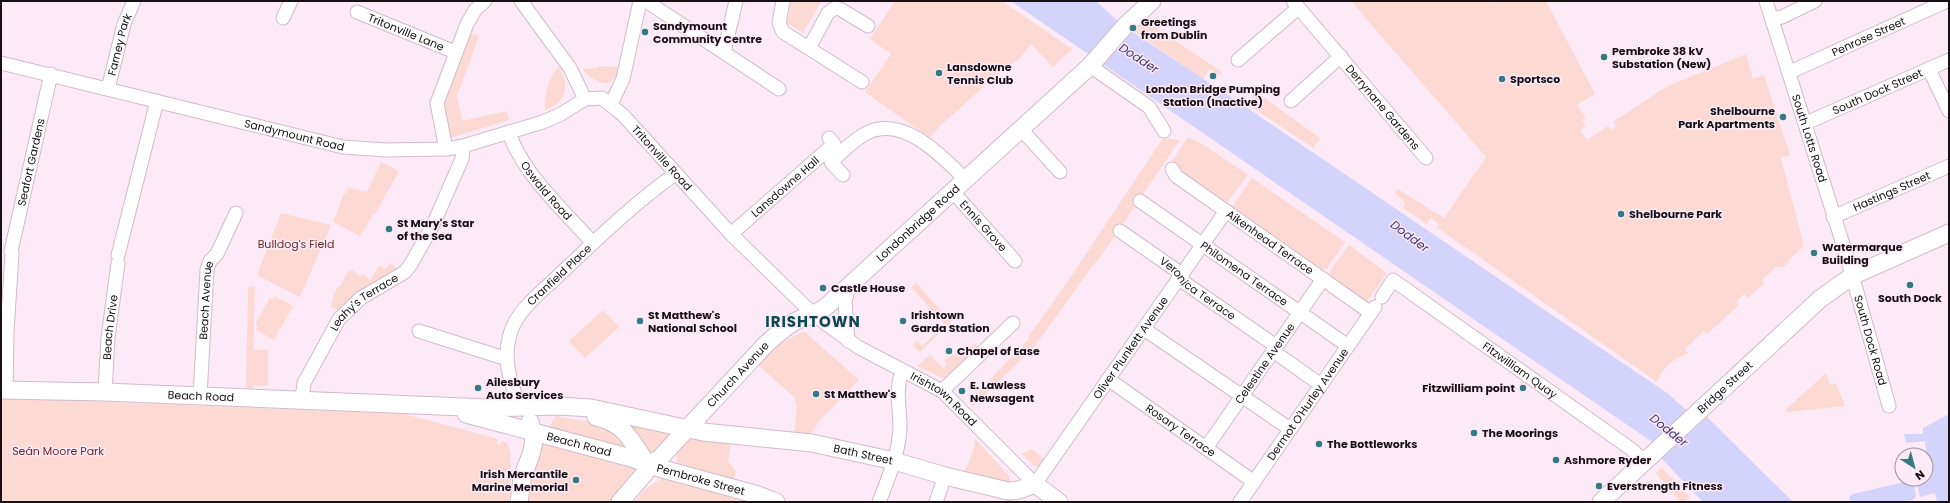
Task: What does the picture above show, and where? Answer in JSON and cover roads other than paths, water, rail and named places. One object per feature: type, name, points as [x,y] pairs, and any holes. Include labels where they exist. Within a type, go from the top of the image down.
[{"type":"main road","name":"Londonbridge Road","points":[[814,315],[821,311],[1093,62],[1127,24],[1152,1]]},
{"type":"main road","name":"Bridge Street","points":[[1601,502],[1820,299],[1852,276],[1949,233]]},
{"type":"main road","name":"Church Avenue","points":[[648,465],[659,459],[749,361],[780,331],[794,322],[814,315]]},
{"type":"main road","name":"Beach Road","points":[[4,390],[105,392],[401,403],[487,408],[559,406],[591,408],[687,428]]},
{"type":"main road","name":"Beach Road","points":[[401,403],[479,417],[635,459],[648,465]]},
{"type":"main road","name":"Beach Road","points":[[559,406],[573,412],[610,420],[631,438],[648,465]]},
{"type":"main road","points":[[519,502],[522,479],[530,460],[534,445],[534,432],[529,419],[520,407]]},
{"type":"main road","name":"Bath Street","points":[[687,428],[703,432],[812,443],[894,461],[945,476],[1008,491],[1019,490],[1035,484]]},
{"type":"main road","points":[[620,502],[645,473],[648,465]]},
{"type":"main road","name":"Pembroke Street","points":[[648,465],[751,493],[776,502]]},
{"type":"main road","name":"Irishtown Road","points":[[1035,484],[1059,502]]},
{"type":"street","name":"Farney Park","points":[[108,89],[124,24],[134,1]]},
{"type":"street","points":[[283,18],[291,1]]},
{"type":"street","points":[[446,150],[437,103],[455,52],[470,19],[475,10],[485,1]]},
{"type":"street","points":[[521,1],[570,68],[585,99],[602,98],[611,104],[623,79],[640,1]]},
{"type":"street","points":[[646,1],[779,89]]},
{"type":"street","points":[[724,52],[736,1]]},
{"type":"street","points":[[783,1],[778,32],[783,32],[862,82]]},
{"type":"street","name":"South Lotts Road","points":[[1766,1],[1806,123],[1833,217],[1852,276]]},
{"type":"street","points":[[1772,19],[1782,17],[1815,1]]},
{"type":"street","name":"Penrose Street","points":[[1790,72],[1947,1]]},
{"type":"street","name":"Derrynane Gardens","points":[[1238,60],[1296,4],[1426,158]]},
{"type":"street","points":[[809,48],[828,13],[835,8],[840,9],[868,26]]},
{"type":"street","name":"Tritonville Lane","points":[[356,12],[455,52]]},
{"type":"street","name":"Derrynane Gardens","points":[[1291,101],[1341,56]]},
{"type":"street","name":"South Dock Street","points":[[1806,123],[1949,60]]},
{"type":"street","points":[[1093,62],[1149,107],[1164,131]]},
{"type":"street","name":"Sandymount Road","points":[[1,63],[51,74],[343,147],[386,150],[446,150],[463,146],[561,114],[585,99]]},
{"type":"street","points":[[1929,68],[1949,111]]},
{"type":"street","name":"Seafort Gardens","points":[[4,390],[11,253],[51,74]]},
{"type":"street","name":"Beach Drive","points":[[105,392],[108,338],[118,259],[157,101]]},
{"type":"street","name":"Tritonville Road","points":[[611,104],[731,234],[814,315]]},
{"type":"street","points":[[843,175],[831,162],[868,132],[892,128],[916,138],[937,151],[965,179]]},
{"type":"street","points":[[1020,128],[1060,172]]},
{"type":"street","name":"Oswald Road","points":[[509,132],[513,146],[527,169],[592,243]]},
{"type":"street","name":"Lansdowne Hall","points":[[731,234],[834,144],[829,138]]},
{"type":"street","name":"Leahy's Terrace","points":[[302,400],[304,383],[339,319],[361,298],[405,272],[411,264],[433,225],[462,159],[463,146]]},
{"type":"street","name":"Hastings Street","points":[[1833,217],[1949,166]]},
{"type":"street","name":"Aikenhead Terrace","points":[[1172,169],[1176,176],[1323,279],[1376,306]]},
{"type":"street","name":"Cranfield Place","points":[[520,407],[510,382],[507,360],[511,330],[520,314],[592,243],[646,196],[675,174]]},
{"type":"street","name":"Ennis Grove","points":[[952,191],[1015,261]]},
{"type":"street","name":"Philomena Terrace","points":[[1140,201],[1348,346]]},
{"type":"street","name":"Oliver Plunkett Avenue","points":[[1035,484],[1226,211]]},
{"type":"street","name":"Beach Avenue","points":[[200,396],[207,270],[210,261],[217,254],[236,213]]},
{"type":"street","name":"Veronica Terrace","points":[[1120,231],[1176,270],[1185,283],[1321,385]]},
{"type":"street","name":"South Dock Road","points":[[1852,276],[1889,406]]},
{"type":"street","name":"Celestine Avenue","points":[[1206,448],[1323,279]]},
{"type":"street","name":"Dermot O'Hurley Avenue","points":[[1240,502],[1393,280]]},
{"type":"street","name":"Fitzwilliam Quay","points":[[1393,280],[1631,449],[1645,462]]},
{"type":"street","points":[[848,341],[845,301],[850,284]]},
{"type":"street","name":"Irishtown Road","points":[[814,315],[848,341],[942,391],[1035,484]]},
{"type":"street","points":[[942,391],[1013,323]]},
{"type":"street","points":[[1144,329],[1290,429]]},
{"type":"street","points":[[419,331],[507,360]]},
{"type":"street","points":[[879,502],[894,461],[900,430],[897,382],[902,371]]},
{"type":"street","name":"Rosary Terrace","points":[[1108,379],[1254,482]]},
{"type":"street","points":[[936,502],[945,476]]},
{"type":"water","name":"Dodder","points":[[1011,1],[1096,1],[1119,22],[1132,30],[1134,33],[1240,103],[1667,393],[1699,421],[1702,421],[1707,417],[1793,502],[1703,502],[1662,459],[1663,454],[1655,444]]},
{"type":"water","points":[[1949,414],[1949,502],[1937,502],[1935,493],[1920,497],[1918,487],[1934,487],[1934,447],[1926,447],[1925,441],[1906,443],[1904,434],[1923,434],[1923,428]]},
{"type":"water","points":[[1894,484],[1894,487],[1914,487],[1916,496],[1913,500],[1903,502],[1849,502],[1850,496]]},
{"type":"place","name":"Greetings from Dublin","points":[[1133,28]]},
{"type":"place","name":"Sandymount Community Centre","points":[[645,32]]},
{"type":"place","name":"Pembroke 38 kV Substation (New)","points":[[1604,57]]},
{"type":"place","name":"Lansdowne Tennis Club","points":[[939,73]]},
{"type":"place","name":"London Bridge Pumping Station (Inactive)","points":[[1213,76]]},
{"type":"place","name":"Sportsco","points":[[1502,79]]},
{"type":"place","name":"Shelbourne Park Apartments","points":[[1783,117]]},
{"type":"place","name":"Shelbourne Park","points":[[1621,214]]},
{"type":"place","name":"St Mary's Star of the Sea","points":[[389,229]]},
{"type":"place","name":"Watermarque Building","points":[[1814,253]]},
{"type":"place","name":"South Dock","points":[[1910,285]]},
{"type":"place","name":"Castle House","points":[[823,288]]},
{"type":"place","name":"St Matthew's National School","points":[[640,321]]},
{"type":"place","name":"Irishtown Garda Station","points":[[903,321]]},
{"type":"place","name":"Chapel of Ease","points":[[949,351]]},
{"type":"place","name":"Ailesbury Auto Services","points":[[478,388]]},
{"type":"place","name":"Fitzwilliam point","points":[[1523,388]]},
{"type":"place","name":"E. Lawless Newsagent","points":[[962,391]]},
{"type":"place","name":"St Matthew's","points":[[816,394]]},
{"type":"place","name":"The Moorings","points":[[1474,433]]},
{"type":"place","name":"The Bottleworks","points":[[1319,444]]},
{"type":"place","name":"Ashmore Ryder","points":[[1556,460]]},
{"type":"place","name":"Irish Mercantile Marine Memorial","points":[[576,480]]},
{"type":"place","name":"Everstrength Fitness","points":[[1599,486]]},
{"type":"district","name":"IRISHTOWN","points":[[813,321]]},
{"type":"park label","name":"Bulldog's Field","points":[[296,244]]},
{"type":"park label","name":"Seán Moore Park","points":[[58,451]]}]
